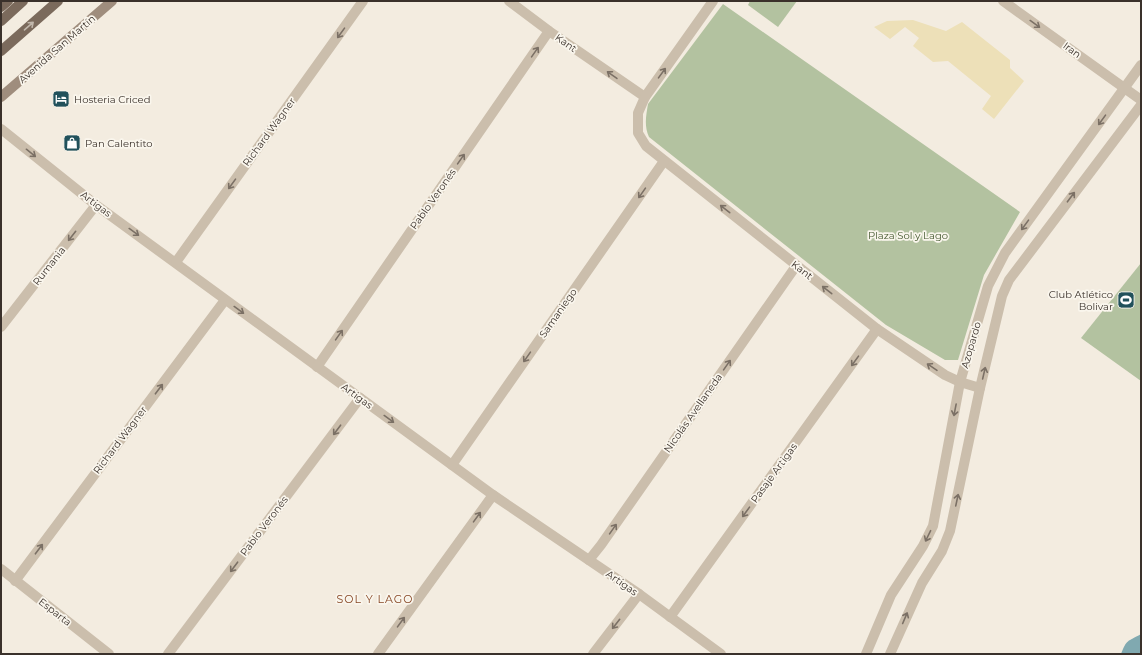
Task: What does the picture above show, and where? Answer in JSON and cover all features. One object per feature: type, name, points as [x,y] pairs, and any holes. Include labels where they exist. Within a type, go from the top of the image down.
[{"type":"main road","points":[[1,7],[8,1]]},
{"type":"main road","points":[[1,21],[23,1]]},
{"type":"main road","points":[[1,51],[58,1]]},
{"type":"main road","name":"Avenida San Martín","points":[[1,97],[112,1]]},
{"type":"street","name":"Richard Wagner","points":[[176,262],[363,1]]},
{"type":"street","name":"Kant","points":[[508,1],[645,97],[638,113],[638,133],[646,146],[664,161],[877,329],[945,376],[980,388]]},
{"type":"street","points":[[645,97],[713,1]]},
{"type":"street","name":"Iran","points":[[1003,1],[1141,100]]},
{"type":"street","name":"Pablo Veronés","points":[[317,367],[549,31]]},
{"type":"street","name":"Azopardo","points":[[866,654],[891,596],[923,546],[933,526],[960,382],[988,286],[994,271],[1141,65]]},
{"type":"street","name":"Azopardo","points":[[890,654],[922,582],[942,550],[950,531],[980,388],[1002,296],[1009,280],[1141,105]]},
{"type":"street","name":"Artigas","points":[[1,129],[96,205],[176,262],[493,496],[639,594],[721,654]]},
{"type":"street","name":"Samaniego","points":[[452,465],[664,161]]},
{"type":"street","name":"Rumania","points":[[1,328],[96,205]]},
{"type":"street","name":"Nicolás Avellaneda","points":[[589,560],[606,539],[796,266]]},
{"type":"street","name":"Richard Wagner","points":[[16,581],[226,300]]},
{"type":"street","name":"Pasaje Artigas","points":[[670,617],[877,329]]},
{"type":"street","name":"Pablo Veronés","points":[[168,654],[360,398]]},
{"type":"street","points":[[378,654],[493,496]]},
{"type":"street","name":"Esparta","points":[[1,569],[109,654]]},
{"type":"street","points":[[593,654],[639,594]]},
{"type":"green space","points":[[750,1],[797,1],[778,27],[748,5]]},
{"type":"green space","name":"Plaza Sol y Lago","points":[[723,4],[1020,212],[984,275],[958,360],[945,360],[886,325],[649,137],[646,125],[648,104]]},
{"type":"green space","name":"Club Atlético Bolivar","points":[[1141,263],[1141,381],[1081,338]]},
{"type":"sand","points":[[913,20],[946,31],[962,22],[1010,60],[1010,68],[1024,81],[994,119],[982,109],[991,96],[948,61],[933,62],[913,46],[919,38],[905,27],[890,39],[874,27],[887,21]]},
{"type":"water","points":[[1141,634],[1141,654],[1121,654],[1128,641]]},
{"type":"place","name":"Hosteria Criced","points":[[61,99]]},
{"type":"place","name":"Pan Calentito","points":[[72,143]]},
{"type":"place","name":"Club Atlético Bolivar","points":[[1126,300]]},
{"type":"district","name":"SOL Y LAGO","points":[[375,599]]}]
